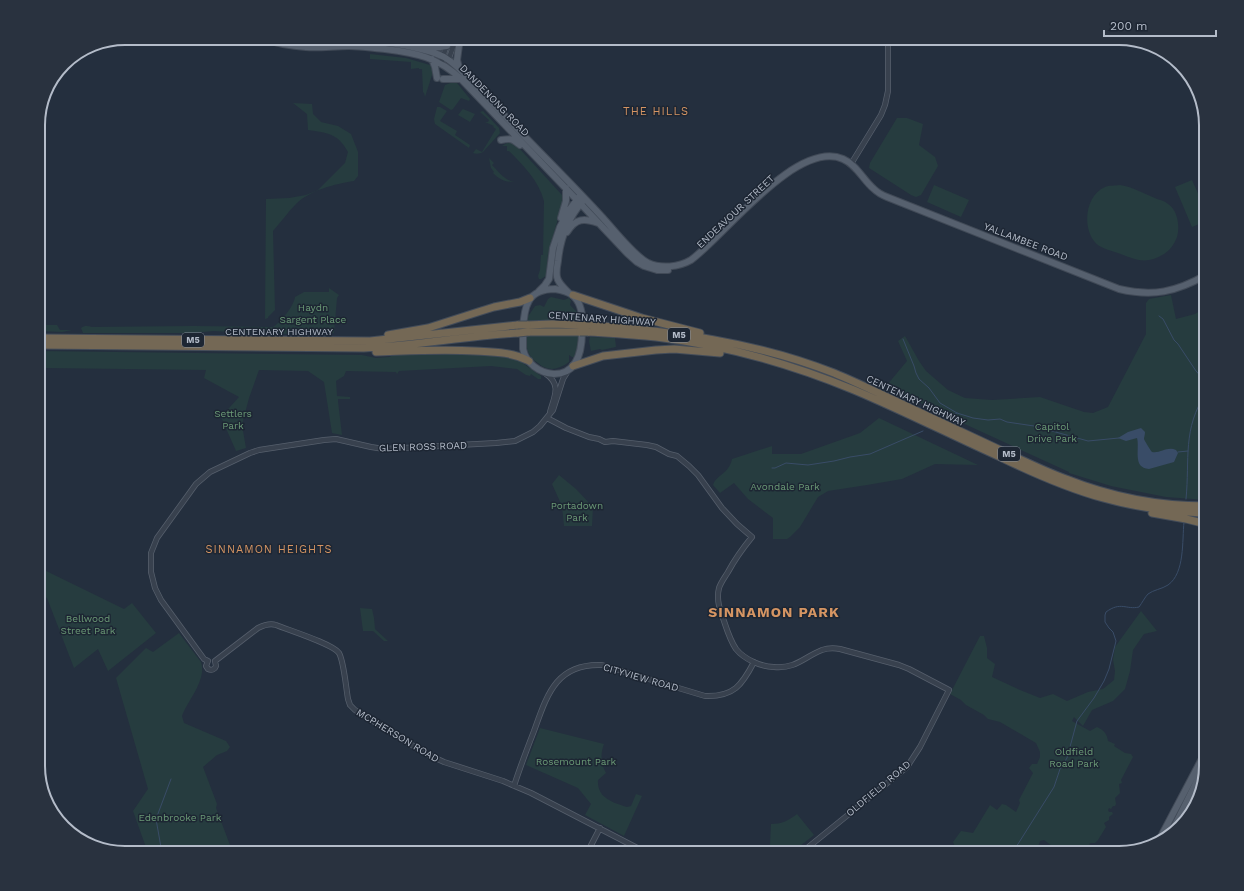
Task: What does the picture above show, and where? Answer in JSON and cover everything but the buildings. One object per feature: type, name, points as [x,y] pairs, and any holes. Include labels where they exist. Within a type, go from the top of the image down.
[{"type":"highway","points":[[571,294],[642,318],[690,331],[763,346],[770,351]]},
{"type":"highway","points":[[348,341],[357,337],[405,333],[428,328],[494,307],[520,302],[530,298]]},
{"type":"highway","name":"CENTENARY HIGHWAY","points":[[45,338],[348,341],[385,340],[518,329],[552,324],[580,328],[672,333],[751,347],[796,359],[846,378],[1067,480],[1101,491],[1123,496],[1160,503],[1199,506]]},
{"type":"highway","name":"CENTENARY HIGHWAY","points":[[588,328],[657,338],[738,353],[781,364],[838,384],[880,402],[1058,484],[1104,499],[1153,508],[1199,513]]},
{"type":"highway","name":"CENTENARY HIGHWAY","points":[[45,345],[364,348],[476,336],[518,329]]},
{"type":"highway","points":[[325,348],[329,351],[352,352],[433,350],[489,352],[514,354],[529,361]]},
{"type":"highway","points":[[571,367],[603,356],[656,350],[674,349],[732,355],[738,353]]},
{"type":"highway","points":[[1124,503],[1127,508],[1199,522]]},
{"type":"main road","name":"DANDENONG ROAD","points":[[292,45],[307,47],[362,46],[412,52],[445,62],[566,188],[581,200]]},
{"type":"main road","name":"DANDENONG ROAD","points":[[396,45],[416,48],[459,69],[581,200]]},
{"type":"main road","points":[[459,45],[456,60],[459,69]]},
{"type":"main road","points":[[416,48],[447,46]]},
{"type":"main road","points":[[432,59],[440,78],[461,79]]},
{"type":"main road","points":[[501,140],[509,138],[513,139],[519,145],[527,148]]},
{"type":"main road","name":"ENDEAVOUR STREET","points":[[581,200],[640,258],[653,265],[663,267],[676,266],[688,262],[695,257],[773,183],[808,161],[820,157],[834,157],[844,159],[851,164]]},
{"type":"main road","name":"ENDEAVOUR STREET","points":[[581,200],[599,224],[637,262],[644,266],[662,270],[684,268],[695,262],[782,181],[809,165],[822,160],[835,160],[851,164]]},
{"type":"main road","name":"YALLAMBEE ROAD","points":[[851,164],[860,172],[874,189],[887,197],[1119,289],[1141,293],[1164,292],[1183,287],[1199,279]]},
{"type":"main road","points":[[566,188],[566,200],[560,227],[553,248],[549,279],[538,292],[530,298],[526,305],[523,318],[524,350],[529,361],[536,368],[544,372],[558,373],[571,367],[579,357],[582,348],[582,321],[580,307],[571,294],[559,282],[557,277],[558,258],[562,240],[570,218],[581,200]]},
{"type":"main road","points":[[560,227],[569,210],[581,200]]},
{"type":"main road","points":[[562,240],[572,225],[579,220],[586,220],[599,224]]},
{"type":"main road","points":[[538,292],[552,289],[571,294]]},
{"type":"main road","points":[[1163,833],[1199,764]]},
{"type":"main road","points":[[1176,823],[1197,780]]},
{"type":"street","points":[[445,62],[453,45]]},
{"type":"street","points":[[851,164],[881,115],[885,105],[888,91],[888,45]]},
{"type":"street","points":[[445,62],[447,46]]},
{"type":"street","name":"GLEN ROSS ROAD","points":[[208,661],[204,659],[157,594],[152,581],[150,564],[154,546],[161,532],[196,484],[210,472],[259,450],[324,440],[336,439],[384,449],[515,441],[533,432],[548,417],[555,406],[564,376],[571,367]]},
{"type":"street","name":"GLEN ROSS ROAD","points":[[544,372],[553,381],[556,389],[548,417]]},
{"type":"street","points":[[548,417],[566,428],[605,442],[612,441],[647,445],[656,447],[669,454],[677,456],[698,475],[722,508],[752,537],[743,548],[721,583],[718,598],[719,607],[730,638],[737,649],[754,662]]},
{"type":"street","name":"MCPHERSON ROAD","points":[[214,661],[258,628],[270,624],[329,645],[342,659],[348,699],[350,705],[355,710],[431,756],[444,762],[503,781],[531,793],[634,846]]},
{"type":"street","name":"OLDFIELD ROAD","points":[[754,662],[766,666],[783,667],[799,663],[823,650],[840,648],[909,669],[949,690],[920,747],[907,766],[807,846]]},
{"type":"street","points":[[211,660],[214,661],[216,666],[214,669],[211,670],[207,668],[206,663],[211,660]]},
{"type":"street","name":"CITYVIEW ROAD","points":[[514,786],[545,700],[553,685],[566,674],[584,666],[602,665],[706,696],[715,696],[728,693],[740,685],[754,662]]},
{"type":"street","points":[[591,846],[600,828]]},
{"type":"green space","points":[[370,54],[406,58],[430,65],[433,72],[425,97],[423,92],[422,69],[411,69],[411,62],[370,59]]},
{"type":"green space","points":[[453,82],[457,83],[470,99],[469,101],[461,98],[451,110],[439,102],[445,85]]},
{"type":"green space","points":[[293,103],[312,104],[313,114],[321,122],[338,126],[351,134],[358,152],[358,176],[354,181],[318,190],[345,163],[348,152],[336,137],[326,133],[308,130],[307,114]]},
{"type":"green space","points":[[437,107],[447,111],[440,121],[457,131],[455,135],[470,145],[469,148],[435,124],[434,119]]},
{"type":"green space","points":[[463,109],[475,114],[470,122],[458,115]]},
{"type":"green space","points":[[483,111],[499,128],[500,133],[483,152],[473,153],[476,149],[482,152],[496,129],[493,127],[494,126],[485,122],[488,122],[489,120],[480,112]]},
{"type":"green space","points":[[897,118],[907,118],[923,124],[919,145],[935,157],[938,166],[921,195],[916,197],[869,168],[870,163]]},
{"type":"green space","points":[[507,143],[512,143],[519,148],[562,195],[563,201],[548,254],[546,276],[541,279],[539,279],[538,276],[541,255],[543,255],[544,201],[542,194],[530,174],[509,151],[507,151],[507,146],[502,146]]},
{"type":"green space","points":[[489,158],[494,163],[492,165],[502,176],[515,182],[508,182],[500,179],[493,173],[494,172],[491,168]]},
{"type":"green space","points":[[1192,180],[1199,196],[1199,224],[1192,227],[1175,187]]},
{"type":"green space","points":[[934,185],[969,200],[961,217],[927,202]]},
{"type":"green space","points":[[1120,185],[1164,201],[1174,210],[1178,224],[1177,237],[1172,247],[1164,254],[1152,259],[1141,260],[1104,248],[1094,241],[1090,234],[1087,219],[1090,203],[1099,191],[1105,187]]},
{"type":"green space","points":[[313,192],[293,207],[273,231],[275,310],[268,318],[265,319],[266,199],[289,198]]},
{"type":"green space","name":"Haydn Sargent Place","points":[[329,288],[339,295],[337,298],[334,333],[270,334],[213,331],[193,333],[83,333],[81,328],[84,326],[273,327],[286,314],[295,297],[304,292],[329,292]]},
{"type":"green space","name":"Capitol Drive Park","points":[[1171,295],[1176,319],[1199,311],[1199,499],[1166,497],[1111,486],[1069,473],[934,410],[887,385],[907,361],[898,341],[905,336],[926,371],[948,390],[965,398],[992,400],[1040,397],[1084,412],[1093,413],[1108,407],[1146,334],[1146,303],[1149,299]]},
{"type":"green space","points":[[551,297],[564,300],[569,298],[571,301],[570,305],[579,314],[581,322],[526,323],[527,318],[535,306],[540,305],[544,307],[548,299]]},
{"type":"green space","points":[[45,325],[57,325],[60,330],[72,330],[62,332],[45,331]]},
{"type":"green space","points":[[578,335],[579,343],[575,357],[569,355],[569,362],[561,367],[549,369],[542,366],[532,358],[527,348],[526,336]]},
{"type":"green space","points":[[590,337],[615,338],[616,347],[591,351],[589,341]]},
{"type":"green space","name":"Settlers Park","points":[[45,351],[362,355],[376,358],[389,357],[396,354],[428,353],[437,355],[454,353],[514,357],[541,376],[541,379],[538,379],[531,374],[530,376],[526,375],[517,369],[491,366],[399,371],[397,374],[396,372],[346,371],[344,376],[336,381],[337,396],[350,397],[350,399],[338,399],[342,435],[332,433],[324,382],[308,371],[259,370],[249,398],[242,425],[246,448],[236,451],[221,417],[239,397],[204,378],[206,370],[45,368]]},
{"type":"green space","name":"Avondale Park","points":[[879,418],[978,465],[935,464],[902,479],[828,491],[818,497],[800,527],[787,539],[773,539],[773,518],[748,499],[734,483],[720,493],[713,485],[717,478],[726,471],[732,459],[772,446],[772,454],[801,454],[860,433]]},
{"type":"green space","name":"Portadown Park","points":[[559,475],[576,489],[593,507],[592,526],[564,526],[562,506],[552,484]]},
{"type":"green space","name":"Bellwood Street Park","points":[[45,570],[124,609],[132,603],[156,633],[108,671],[98,649],[74,668],[47,598],[45,597]]},
{"type":"green space","points":[[360,608],[372,609],[375,629],[388,641],[384,641],[373,631],[363,631]]},
{"type":"green space","name":"Oldfield Road Park","points":[[1141,611],[1157,631],[1144,634],[1133,650],[1130,671],[1125,689],[1113,701],[1092,710],[1083,726],[1074,717],[1072,721],[1090,731],[1097,727],[1099,728],[1105,732],[1108,741],[1115,744],[1114,746],[1125,753],[1131,754],[1133,757],[1121,780],[1122,783],[1119,784],[1120,793],[1115,798],[1116,804],[1108,810],[1113,814],[1109,817],[1109,820],[1104,823],[1106,827],[1098,840],[1095,843],[1089,844],[1091,846],[1052,846],[1044,840],[1040,841],[1038,846],[955,846],[953,842],[961,831],[973,833],[990,805],[997,810],[1002,804],[1006,805],[1016,812],[1020,803],[1019,800],[1033,773],[1029,768],[1032,764],[1037,764],[1040,757],[1040,752],[1036,743],[1000,722],[988,719],[950,694],[980,636],[984,636],[987,648],[987,658],[995,664],[992,677],[1040,698],[1053,694],[1067,701],[1088,692],[1103,689],[1114,680],[1115,671],[1113,660],[1115,647]]},
{"type":"green space","name":"Edenbrooke Park","points":[[179,633],[201,662],[202,669],[199,683],[182,716],[184,723],[226,741],[230,747],[227,751],[217,755],[203,767],[230,846],[146,846],[133,811],[148,789],[116,678],[146,648],[153,652]]},
{"type":"green space","name":"Rosemount Park","points":[[540,728],[604,744],[602,759],[606,773],[598,780],[600,791],[611,801],[627,807],[631,806],[636,794],[642,796],[624,836],[585,815],[591,804],[578,788],[526,765]]},
{"type":"green space","points":[[797,814],[814,835],[800,846],[748,846],[770,845],[771,824],[784,822]]},
{"type":"water","points":[[1141,428],[1145,432],[1144,439],[1152,452],[1170,449],[1176,450],[1178,453],[1174,462],[1149,469],[1140,465],[1137,438],[1126,441],[1118,438],[1128,432]]},
{"type":"waterway","points":[[1159,316],[1163,319],[1174,340],[1199,374]]},
{"type":"waterway","points":[[903,339],[919,379],[929,388],[940,403],[957,413],[973,418],[988,420],[1000,419],[1007,422],[1034,426],[1088,441],[1119,438]]},
{"type":"waterway","points":[[1186,499],[1188,444],[1193,419],[1199,404]]},
{"type":"waterway","points":[[947,418],[957,413]]},
{"type":"waterway","points":[[772,468],[786,463],[808,465],[870,454],[923,431]]},
{"type":"waterway","points":[[1178,452],[1188,451]]},
{"type":"waterway","points":[[1016,846],[1054,787],[1060,769],[1067,758],[1077,721],[1094,698],[1109,669],[1116,641],[1113,632],[1105,622],[1106,612],[1120,606],[1130,608],[1139,607],[1148,594],[1168,585],[1173,580],[1177,573],[1182,556],[1184,522]]},
{"type":"waterway","points":[[161,846],[156,819],[171,779]]},
{"type":"district","name":"THE HILLS","points":[[656,111]]},
{"type":"district","name":"SINNAMON HEIGHTS","points":[[269,549]]},
{"type":"district","name":"SINNAMON PARK","points":[[774,612]]}]
